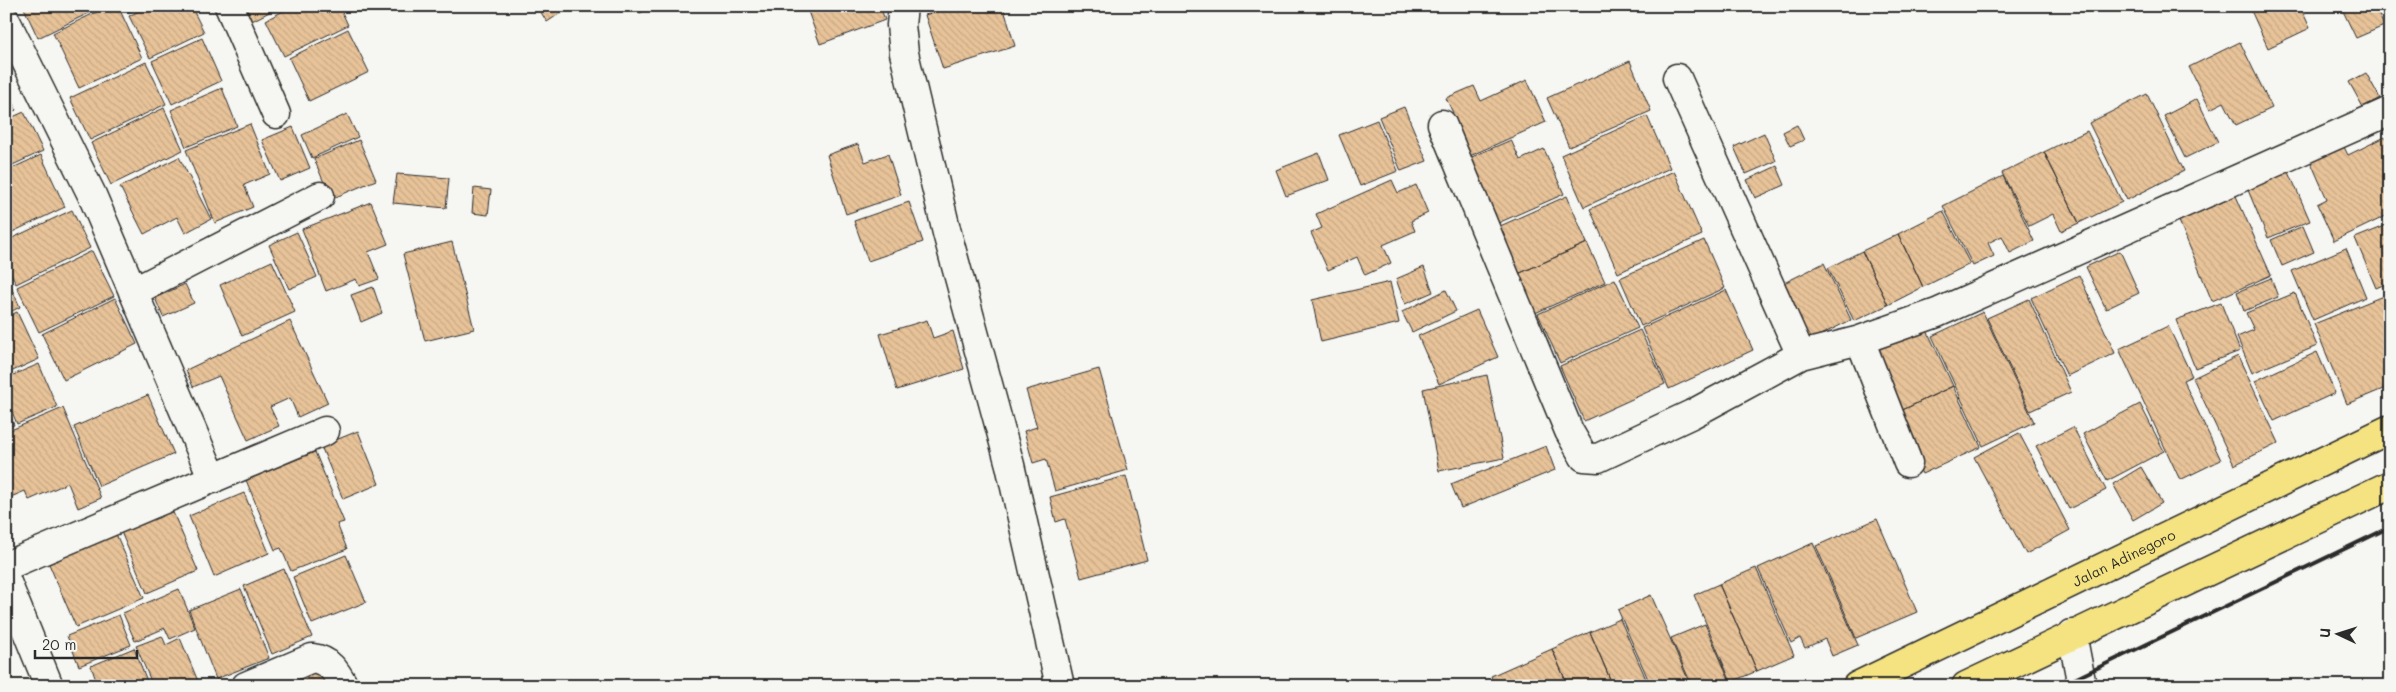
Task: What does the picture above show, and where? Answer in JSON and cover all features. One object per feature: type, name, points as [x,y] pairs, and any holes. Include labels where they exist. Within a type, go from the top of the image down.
[{"type":"highway","name":"Jalan Adinegoro","points":[[1857,686],[2390,429]]},
{"type":"highway","points":[[1966,686],[2072,634],[2390,485]]},
{"type":"street","points":[[229,6],[276,114]]},
{"type":"street","points":[[903,6],[901,25],[904,53],[947,233],[1010,465],[1060,686]]},
{"type":"street","points":[[6,20],[92,195],[213,479]]},
{"type":"street","points":[[1677,78],[1801,355]]},
{"type":"street","points":[[1442,124],[1569,431],[1584,457],[1598,458],[1692,414],[1801,355],[1860,340],[1937,313],[2390,112]]},
{"type":"street","points":[[133,292],[320,196]]},
{"type":"street","points":[[1860,340],[1908,463]]},
{"type":"street","points":[[6,566],[325,431]]},
{"type":"street","points":[[6,580],[49,686]]},
{"type":"street","points":[[2072,634],[2082,686]]},
{"type":"street","points":[[246,686],[312,658],[322,659],[336,671],[344,686]]},
{"type":"building","points":[[23,6],[103,6],[38,38]]},
{"type":"building","points":[[109,6],[118,6],[142,58],[79,88],[53,33]]},
{"type":"building","points":[[126,6],[141,6],[128,12]]},
{"type":"building","points":[[149,6],[191,6],[204,32],[150,58],[129,16]]},
{"type":"building","points":[[242,6],[281,6],[250,22]]},
{"type":"building","points":[[293,6],[339,6],[348,25],[284,56],[266,20]]},
{"type":"building","points":[[537,6],[571,6],[547,22]]},
{"type":"building","points":[[637,6],[654,6],[640,13]]},
{"type":"building","points":[[806,6],[880,6],[885,20],[820,44]]},
{"type":"building","points":[[952,6],[1003,6],[1015,46],[943,69],[925,15]]},
{"type":"building","points":[[2249,6],[2300,6],[2310,28],[2268,48]]},
{"type":"building","points":[[2353,6],[2375,6],[2384,26],[2356,38],[2343,11]]},
{"type":"building","points":[[348,29],[369,72],[309,101],[289,58]]},
{"type":"building","points":[[202,38],[221,81],[172,104],[152,61]]},
{"type":"building","points":[[2240,42],[2272,108],[2236,125],[2224,102],[2210,109],[2189,67]]},
{"type":"building","points":[[1630,61],[1651,111],[1569,147],[1547,98]]},
{"type":"building","points":[[146,62],[166,104],[90,140],[70,98]]},
{"type":"building","points":[[2366,73],[2380,98],[2363,107],[2349,82]]},
{"type":"building","points":[[1527,80],[1546,122],[1463,159],[1445,117],[1453,113],[1446,98],[1474,86],[1481,101]]},
{"type":"building","points":[[222,88],[237,126],[186,147],[171,110]]},
{"type":"building","points":[[6,89],[16,110],[6,115]]},
{"type":"building","points":[[2147,94],[2184,171],[2127,200],[2089,123]]},
{"type":"building","points":[[2197,99],[2218,142],[2185,158],[2164,116]]},
{"type":"building","points":[[1404,107],[1427,161],[1401,171],[1379,117]]},
{"type":"building","points":[[164,108],[183,150],[111,185],[91,143]]},
{"type":"building","points":[[24,112],[43,151],[6,168],[6,120]]},
{"type":"building","points":[[347,114],[358,137],[312,158],[302,135]]},
{"type":"building","points":[[1647,116],[1670,168],[1584,207],[1561,155]]},
{"type":"building","points":[[1377,120],[1398,171],[1360,186],[1339,135]]},
{"type":"building","points":[[250,124],[270,174],[244,185],[253,207],[215,223],[186,150]]},
{"type":"building","points":[[1797,125],[1804,140],[1790,146],[1783,132]]},
{"type":"building","points":[[293,127],[310,168],[280,181],[262,140]]},
{"type":"building","points":[[2087,131],[2122,202],[2079,223],[2044,152]]},
{"type":"building","points":[[1764,133],[1776,161],[1746,174],[1734,147]]},
{"type":"building","points":[[2385,137],[2390,149],[2390,214],[2334,241],[2317,204],[2327,199],[2309,158],[2342,143],[2348,155]]},
{"type":"building","points":[[359,140],[376,180],[331,199],[314,159]]},
{"type":"building","points":[[1511,140],[1520,160],[1544,149],[1564,194],[1489,227],[1467,159]]},
{"type":"building","points":[[858,144],[865,162],[888,154],[901,195],[846,214],[827,155]]},
{"type":"building","points":[[2044,152],[2079,223],[2061,231],[2053,214],[2029,226],[2002,173]]},
{"type":"building","points":[[1319,153],[1329,180],[1286,196],[1276,170]]},
{"type":"building","points":[[41,155],[65,207],[6,235],[6,171]]},
{"type":"building","points":[[179,157],[211,219],[185,233],[177,217],[144,234],[120,187]]},
{"type":"building","points":[[1777,166],[1785,185],[1755,198],[1747,180]]},
{"type":"building","points":[[1674,171],[1702,235],[1618,273],[1590,209]]},
{"type":"building","points":[[2289,172],[2310,221],[2268,238],[2248,190]]},
{"type":"building","points":[[397,174],[449,178],[446,208],[393,203]]},
{"type":"building","points":[[2003,176],[2034,241],[2010,253],[2002,236],[1988,243],[1994,256],[1973,266],[1943,206]]},
{"type":"building","points":[[1392,180],[1398,193],[1416,185],[1428,213],[1411,221],[1415,231],[1383,245],[1391,263],[1365,275],[1357,257],[1328,270],[1311,233],[1322,228],[1316,214]]},
{"type":"building","points":[[474,188],[491,190],[488,215],[472,213]]},
{"type":"building","points":[[1567,196],[1587,243],[1518,274],[1498,227]]},
{"type":"building","points":[[2236,196],[2271,275],[2212,301],[2179,221]]},
{"type":"building","points":[[371,202],[388,244],[368,252],[379,279],[359,286],[356,279],[326,291],[302,229]]},
{"type":"building","points":[[909,202],[923,242],[868,261],[854,221]]},
{"type":"building","points":[[72,210],[90,248],[16,284],[6,263],[6,241]]},
{"type":"building","points":[[1943,211],[1970,264],[1923,287],[1898,234]]},
{"type":"building","points":[[2390,224],[2390,282],[2376,288],[2355,238]]},
{"type":"building","points":[[2303,226],[2314,252],[2282,266],[2271,240]]},
{"type":"building","points":[[297,232],[317,277],[289,289],[269,245]]},
{"type":"building","points":[[1898,234],[1923,287],[1888,305],[1862,251]]},
{"type":"building","points":[[1704,240],[1725,288],[1641,326],[1620,278]]},
{"type":"building","points":[[452,242],[474,329],[425,341],[403,254]]},
{"type":"building","points":[[1587,243],[1605,282],[1535,313],[1518,274]]},
{"type":"building","points":[[2346,248],[2366,297],[2313,320],[2292,271]]},
{"type":"building","points":[[92,251],[114,296],[39,332],[17,287]]},
{"type":"building","points":[[1862,251],[1888,305],[1854,321],[1828,268]]},
{"type":"building","points":[[2120,251],[2139,293],[2106,309],[2086,267]]},
{"type":"building","points":[[272,261],[295,312],[242,336],[220,285]]},
{"type":"building","points":[[1824,263],[1851,320],[1806,342],[1778,286]]},
{"type":"building","points":[[1424,267],[1433,292],[1405,304],[1396,279]]},
{"type":"building","points":[[2079,275],[2115,353],[2067,376],[2031,298]]},
{"type":"building","points":[[6,276],[20,307],[6,314]]},
{"type":"building","points":[[2271,278],[2278,297],[2244,311],[2237,292]]},
{"type":"building","points":[[1615,279],[1638,328],[1560,363],[1538,314]]},
{"type":"building","points":[[1390,282],[1399,323],[1321,342],[1312,300]]},
{"type":"building","points":[[185,284],[194,303],[163,317],[155,298]]},
{"type":"building","points":[[373,287],[382,313],[361,322],[351,295]]},
{"type":"building","points":[[1446,290],[1456,311],[1412,332],[1402,312]]},
{"type":"building","points":[[1726,290],[1753,350],[1669,389],[1642,328]]},
{"type":"building","points":[[2295,293],[2317,346],[2252,373],[2237,337],[2254,330],[2246,313]]},
{"type":"building","points":[[2388,294],[2390,298],[2390,355],[2386,356],[2390,365],[2390,386],[2347,404],[2314,324]]},
{"type":"building","points":[[115,298],[137,344],[64,380],[42,334]]},
{"type":"building","points":[[2029,299],[2071,392],[2030,411],[1987,318]]},
{"type":"building","points":[[2221,303],[2240,351],[2195,368],[2176,320]]},
{"type":"building","points":[[1477,310],[1498,357],[1439,384],[1418,336]]},
{"type":"building","points":[[17,312],[39,359],[6,374],[6,317]]},
{"type":"building","points":[[1983,312],[2034,422],[1983,446],[1932,336]]},
{"type":"building","points":[[927,320],[933,338],[953,331],[964,369],[897,390],[880,334]]},
{"type":"building","points":[[290,321],[328,403],[298,417],[290,398],[270,407],[279,426],[248,440],[219,376],[193,387],[186,370]]},
{"type":"building","points":[[1924,324],[1953,386],[1894,414],[1865,352]]},
{"type":"building","points":[[2168,326],[2192,376],[2183,380],[2221,460],[2180,480],[2119,349]]},
{"type":"building","points":[[1640,330],[1665,384],[1584,421],[1560,366]]},
{"type":"building","points":[[2317,352],[2335,393],[2274,421],[2255,381]]},
{"type":"building","points":[[2238,356],[2279,443],[2234,465],[2193,378]]},
{"type":"building","points":[[39,364],[57,407],[17,424],[6,397],[6,378]]},
{"type":"building","points":[[1099,369],[1128,470],[1055,491],[1046,459],[1033,463],[1024,431],[1037,427],[1026,390]]},
{"type":"building","points":[[1487,375],[1504,458],[1439,471],[1423,389]]},
{"type":"building","points":[[1953,386],[1981,447],[1922,474],[1894,414]]},
{"type":"building","points":[[148,395],[174,454],[99,486],[74,427]]},
{"type":"building","points":[[2140,404],[2164,451],[2107,481],[2083,434]]},
{"type":"building","points":[[6,406],[14,425],[6,428]]},
{"type":"building","points":[[63,408],[101,498],[78,508],[68,483],[29,500],[25,491],[6,499],[6,432]]},
{"type":"building","points":[[2073,427],[2106,490],[2069,509],[2036,446]]},
{"type":"building","points":[[358,431],[379,484],[343,499],[321,446]]},
{"type":"building","points":[[2019,433],[2070,530],[2026,554],[1974,457]]},
{"type":"building","points":[[1546,446],[1555,470],[1461,508],[1451,484]]},
{"type":"building","points":[[315,452],[344,522],[337,524],[347,549],[291,571],[281,548],[275,550],[246,480]]},
{"type":"building","points":[[2141,467],[2162,503],[2133,520],[2113,484]]},
{"type":"building","points":[[1126,476],[1147,560],[1081,578],[1065,519],[1056,522],[1050,497]]},
{"type":"building","points":[[244,493],[269,553],[214,577],[189,516]]},
{"type":"building","points":[[172,510],[198,571],[147,593],[121,532]]},
{"type":"building","points":[[1877,519],[1917,612],[1856,638],[1816,546]]},
{"type":"building","points":[[116,534],[144,598],[76,627],[49,564]]},
{"type":"building","points":[[1813,543],[1858,645],[1832,656],[1825,639],[1805,648],[1800,638],[1791,643],[1758,568]]},
{"type":"building","points":[[346,555],[366,602],[312,624],[293,577]]},
{"type":"building","points":[[1756,568],[1794,655],[1757,671],[1719,584]]},
{"type":"building","points":[[284,569],[312,637],[272,654],[244,586]]},
{"type":"building","points":[[1719,584],[1757,671],[1731,682],[1694,595]]},
{"type":"building","points":[[179,589],[195,628],[170,639],[165,628],[135,641],[123,613]]},
{"type":"building","points":[[241,589],[269,658],[216,679],[189,610]]},
{"type":"building","points":[[1651,595],[1691,686],[1651,686],[1618,610]]},
{"type":"building","points":[[119,615],[131,645],[79,666],[67,636]]},
{"type":"building","points":[[1620,619],[1649,686],[1613,686],[1590,632]]},
{"type":"building","points":[[1705,624],[1732,686],[1692,686],[1671,638]]},
{"type":"building","points":[[1590,632],[1613,686],[1568,686],[1552,649]]},
{"type":"building","points":[[162,636],[166,645],[180,638],[200,686],[153,686],[136,646]]},
{"type":"building","points":[[134,648],[149,686],[98,686],[91,666]]},
{"type":"building","points":[[1552,649],[1568,686],[1495,686],[1491,676]]},
{"type":"building","points":[[321,665],[331,686],[275,686]]},
{"type":"railway","points":[[2060,686],[2390,527]]}]
